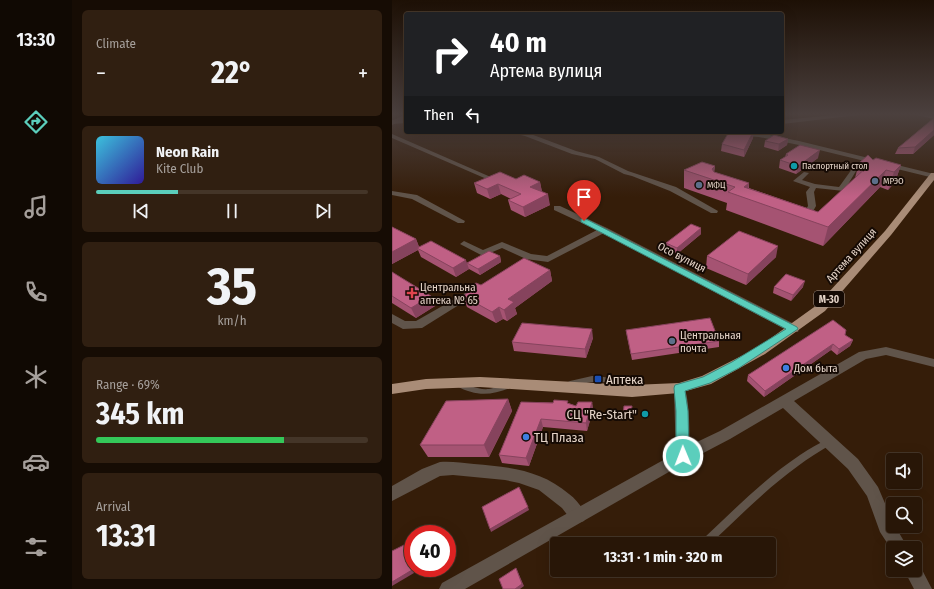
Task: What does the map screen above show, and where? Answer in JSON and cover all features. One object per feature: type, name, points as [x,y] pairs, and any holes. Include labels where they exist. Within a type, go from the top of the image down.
[{"type":"highway","name":"Артема вулиця","points":[[686,386],[736,365],[794,329],[821,308],[892,228],[934,175]]},
{"type":"highway","name":"М-30","points":[[392,389],[426,384],[456,383],[563,386],[632,391],[686,386]]},
{"type":"street","points":[[404,141],[491,180]]},
{"type":"street","points":[[545,141],[574,153],[597,158],[626,173],[676,187],[714,211]]},
{"type":"street","points":[[790,141],[934,175]]},
{"type":"street","points":[[806,173],[798,181],[814,186],[841,189],[854,170],[866,160]]},
{"type":"street","points":[[790,212],[797,214],[809,211],[812,206],[810,192],[814,186]]},
{"type":"street","points":[[392,193],[414,197],[461,221]]},
{"type":"street","name":"Осо вулиця","points":[[558,208],[604,230],[794,329]]},
{"type":"street","points":[[464,244],[483,253],[502,245],[529,258],[548,259],[604,230]]},
{"type":"street","points":[[516,266],[529,258]]},
{"type":"street","points":[[392,318],[403,325],[418,325],[483,286]]},
{"type":"street","points":[[448,589],[683,456],[725,435],[863,355],[886,351],[934,363]]},
{"type":"street","points":[[683,456],[682,411],[686,386]]},
{"type":"street","points":[[785,401],[853,464],[873,492],[886,526],[896,541]]},
{"type":"street","points":[[392,494],[424,475],[442,469],[505,473],[533,478],[553,489],[568,502],[578,515]]},
{"type":"street","points":[[917,577],[924,589]]},
{"type":"lane","points":[[711,537],[777,477],[806,454],[829,442]]},
{"type":"building","points":[[723,141],[748,141],[744,150],[722,144]]},
{"type":"building","points":[[767,141],[784,141],[779,144]]},
{"type":"building","points":[[906,141],[921,141],[915,147],[898,148]]},
{"type":"building","points":[[800,145],[820,150],[798,166],[780,160],[788,155],[786,154]]},
{"type":"building","points":[[868,155],[873,160],[876,158],[901,165],[894,172],[886,170],[828,227],[728,192],[735,187],[684,170],[702,162],[715,166],[712,169],[714,172],[749,183],[744,187],[818,212],[869,165],[859,163]]},
{"type":"building","points":[[500,172],[516,179],[524,175],[540,182],[530,187],[548,194],[523,207],[508,200],[521,194],[498,184],[487,189],[474,183]]},
{"type":"building","points":[[691,224],[701,228],[677,248],[666,243]]},
{"type":"building","points":[[392,227],[416,239],[392,252]]},
{"type":"building","points":[[739,231],[778,246],[748,274],[707,256]]},
{"type":"building","points":[[431,241],[466,260],[453,268],[417,248]]},
{"type":"building","points":[[489,251],[500,256],[478,269],[467,263]]},
{"type":"building","points":[[524,258],[550,270],[508,299],[514,302],[504,310],[499,307],[492,312],[463,296],[470,291],[466,289],[476,283],[481,285]]},
{"type":"building","points":[[392,272],[431,296],[411,308],[392,296]]},
{"type":"building","points":[[786,274],[805,281],[793,295],[774,287]]},
{"type":"building","name":"Центральная почта","points":[[710,318],[719,341],[631,354],[626,330]]},
{"type":"building","name":"Дом быта","points":[[833,320],[846,330],[845,335],[853,340],[839,349],[833,344],[765,391],[748,375]]},
{"type":"building","points":[[522,323],[592,329],[585,349],[512,342]]},
{"type":"building","points":[[508,399],[484,445],[420,445],[446,401]]},
{"type":"building","points":[[554,400],[568,401],[567,403],[576,406],[578,402],[592,402],[586,423],[541,419],[526,458],[499,455],[521,402],[553,403]]},
{"type":"building","points":[[624,406],[632,406],[631,415],[623,415]]},
{"type":"building","points":[[519,487],[528,507],[490,529],[482,507]]},
{"type":"building","points":[[404,545],[404,575],[392,582],[392,551]]},
{"type":"building","points":[[516,568],[522,584],[515,589],[503,589],[499,579]]},
{"type":"place","name":"Паспортный стол","points":[[794,166]]},
{"type":"place","name":"МРЭО","points":[[875,181]]},
{"type":"place","name":"МФЦ","points":[[699,185]]},
{"type":"place","name":"Центральна аптека № 65","points":[[412,293]]},
{"type":"place","name":"Центральная почта","points":[[672,341]]},
{"type":"place","name":"Дом быта","points":[[786,368]]},
{"type":"place","name":"Аптека","points":[[598,379]]},
{"type":"place","name":"СЦ \"Re-Start\"","points":[[645,414]]},
{"type":"place","name":"ТЦ Плаза","points":[[526,437]]},
{"type":"route","points":[[584,221],[794,329],[736,365],[706,380],[679,388],[682,411],[683,456]]}]
